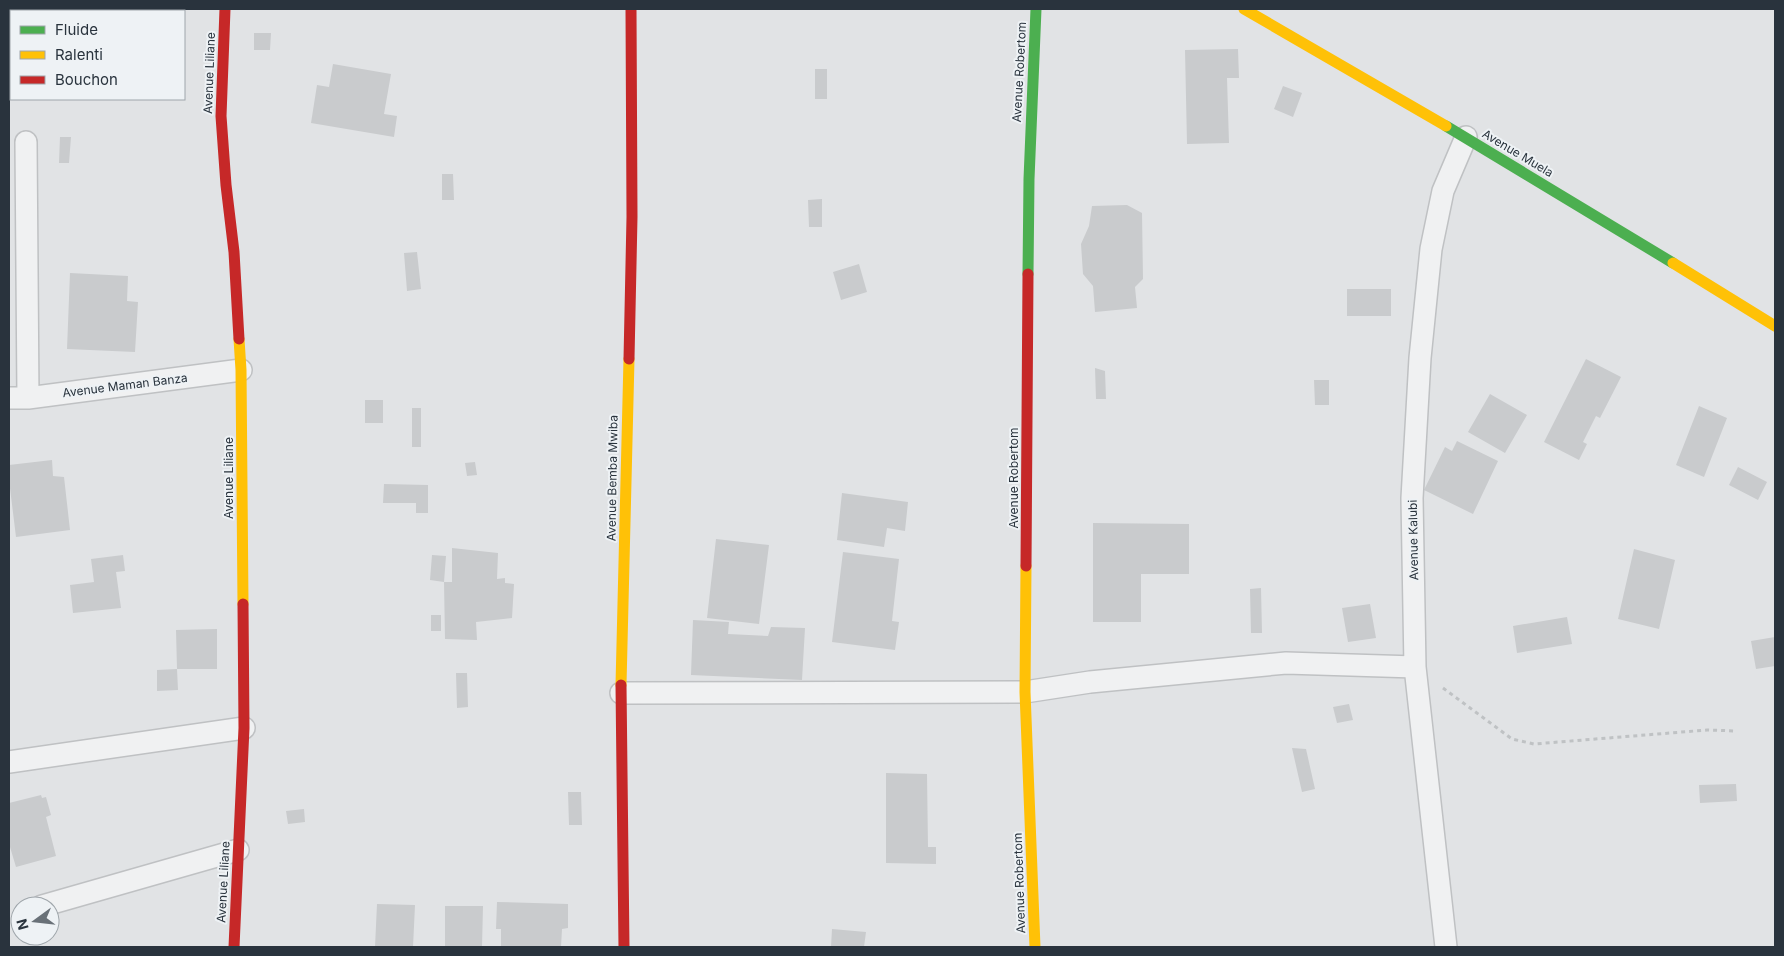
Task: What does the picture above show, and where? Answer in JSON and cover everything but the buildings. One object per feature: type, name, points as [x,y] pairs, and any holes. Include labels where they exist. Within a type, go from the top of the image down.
[{"type":"street","name":"Avenue Liliane","points":[[225,9],[221,116],[238,299],[241,370],[244,728],[234,947]]},
{"type":"street","name":"Avenue Bemba Mwiba","points":[[624,947],[620,693],[632,216],[631,9]]},
{"type":"street","name":"Avenue Robertom","points":[[1035,947],[1025,692],[1028,178],[1036,9]]},
{"type":"street","name":"Avenue Muela","points":[[1244,9],[1466,137],[1775,326]]},
{"type":"street","name":"Avenue Kalubi","points":[[1446,947],[1415,667],[1412,498],[1420,358],[1431,249],[1443,191],[1466,137]]},
{"type":"street","points":[[18,398],[26,142]]},
{"type":"street","name":"Avenue Maman Banza","points":[[18,398],[241,370]]},
{"type":"street","points":[[620,693],[1025,692],[1090,682],[1286,663],[1415,667]]},
{"type":"street","points":[[9,762],[244,728]]},
{"type":"street","points":[[60,901],[238,850]]},
{"type":"path","points":[[1415,667],[1512,738],[1534,744],[1707,730],[1736,731]]},
{"type":"traffic: fast","points":[[1028,274],[1029,179],[1036,9]]},
{"type":"traffic: fast","points":[[1446,126],[1673,263]]},
{"type":"traffic: slow","points":[[1244,9],[1446,126]]},
{"type":"traffic: slow","points":[[1673,263],[1775,326]]},
{"type":"traffic: slow","points":[[239,339],[241,370],[243,604]]},
{"type":"traffic: slow","points":[[621,685],[629,359]]},
{"type":"traffic: slow","points":[[1026,566],[1025,692],[1035,947]]},
{"type":"traffic: jam","points":[[225,9],[221,116],[226,185],[234,252],[239,339]]},
{"type":"traffic: jam","points":[[629,359],[632,217],[631,9]]},
{"type":"traffic: jam","points":[[1026,566],[1028,274]]},
{"type":"traffic: jam","points":[[234,947],[244,728],[243,604]]},
{"type":"traffic: jam","points":[[621,685],[624,947]]}]
